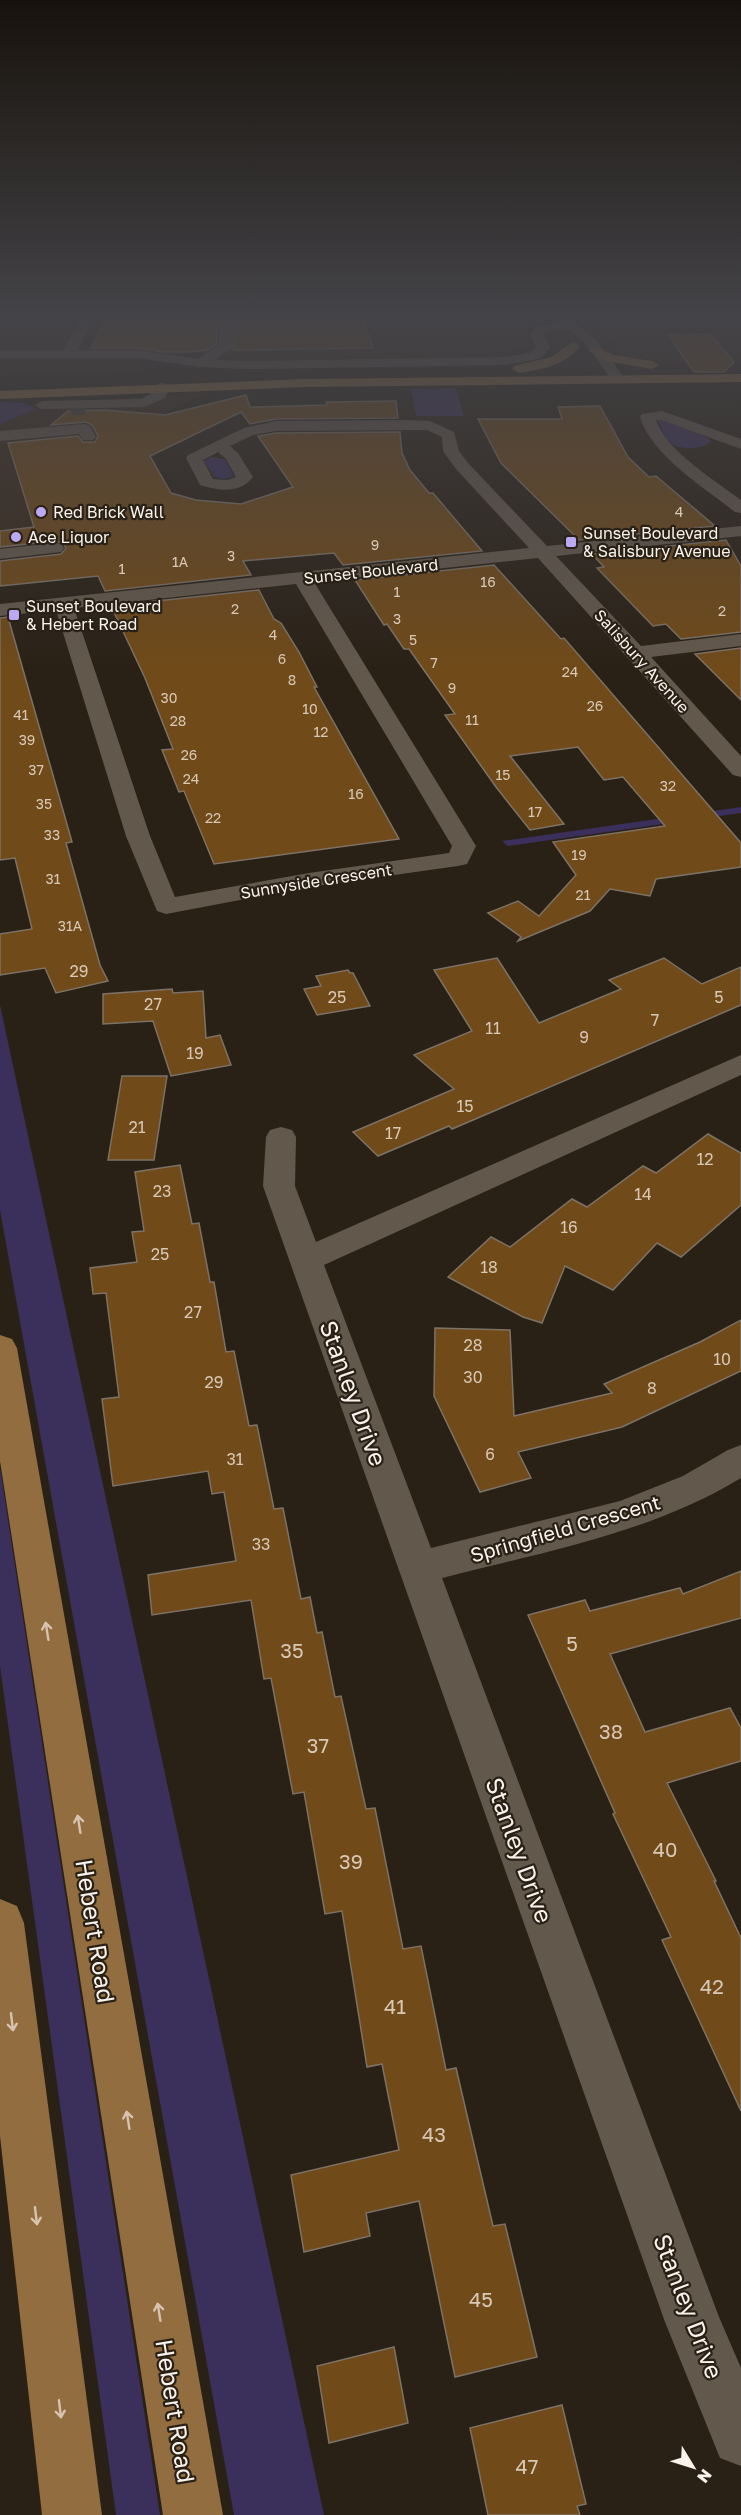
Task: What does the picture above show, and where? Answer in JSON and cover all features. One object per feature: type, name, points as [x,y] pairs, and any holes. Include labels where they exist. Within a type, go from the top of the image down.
[{"type":"main road","name":"Hebert Road","points":[[0,1348],[193,2515]]},
{"type":"main road","points":[[0,1923],[72,2515]]},
{"type":"street","name":"Salisbury Avenue","points":[[221,446],[243,434]]},
{"type":"street","name":"Salisbury Avenue","points":[[448,434],[451,451],[462,466],[741,770]]},
{"type":"street","points":[[655,434],[675,455],[741,508]]},
{"type":"street","points":[[711,434],[741,446]]},
{"type":"street","points":[[714,450],[741,446]]},
{"type":"street","points":[[675,455],[695,453]]},
{"type":"street","name":"Sunset Boulevard","points":[[0,610],[741,531]]},
{"type":"street","points":[[0,554],[55,548]]},
{"type":"street","name":"Sunnyside Crescent","points":[[63,603],[138,836],[166,906],[309,880],[458,859],[464,846],[302,578]]},
{"type":"street","points":[[636,653],[741,640]]},
{"type":"street","points":[[306,1260],[741,1064]]},
{"type":"street","name":"Stanley Drive","points":[[281,1137],[279,1186],[693,2322],[741,2437]]},
{"type":"street","name":"Springfield Crescent","points":[[417,1568],[625,1515],[696,1487],[741,1460]]},
{"type":"shaded area","points":[[0,434],[120,434],[85,451],[123,540],[0,552]]},
{"type":"shaded area","points":[[664,434],[700,434],[711,441],[697,448],[684,448],[667,439]]},
{"type":"shaded area","points":[[211,457],[225,459],[234,476],[225,479],[214,477],[204,461]]},
{"type":"shaded area","points":[[741,807],[741,813],[508,846],[502,841]]},
{"type":"shaded area","points":[[0,1005],[324,2515],[234,2515],[0,1210]]},
{"type":"shaded area","points":[[0,1468],[160,2515],[116,2515],[0,1666]]},
{"type":"building","points":[[97,434],[195,434],[150,456],[171,493],[196,500],[241,504],[293,487],[258,436],[400,434],[402,453],[410,470],[429,493],[433,493],[482,551],[343,565],[334,553],[243,561],[251,575],[105,591],[98,576],[0,586],[0,561],[61,554],[66,548],[63,543],[55,541],[0,547],[0,531],[34,527],[8,443],[78,436],[83,442],[95,442]]},
{"type":"building","points":[[486,434],[616,434],[628,457],[649,477],[656,476],[715,526],[579,540],[501,463]]},
{"type":"building","points":[[726,540],[741,566],[741,632],[681,639],[666,624],[653,626],[597,568],[604,567],[592,554]]},
{"type":"building","points":[[494,565],[561,639],[564,638],[741,843],[741,867],[656,879],[650,896],[610,889],[590,911],[518,941],[521,937],[488,913],[518,901],[539,916],[576,875],[553,842],[665,826],[623,777],[604,780],[578,747],[510,756],[564,824],[530,830],[445,715],[455,714],[409,649],[404,649],[387,624],[384,625],[355,580]]},
{"type":"building","points":[[259,590],[274,619],[281,623],[299,652],[317,687],[314,687],[399,839],[214,864],[184,791],[179,792],[162,750],[173,749],[145,678],[111,606]]},
{"type":"building","points":[[8,617],[72,842],[66,843],[100,965],[108,981],[56,993],[45,968],[0,975],[0,934],[32,929],[15,858],[0,860],[0,618]]},
{"type":"building","points":[[741,648],[741,700],[695,654]]},
{"type":"building","points":[[497,958],[539,1023],[621,989],[609,980],[664,958],[702,984],[741,967],[741,1005],[452,1129],[449,1126],[378,1156],[353,1132],[454,1089],[414,1055],[472,1031],[434,970]]},
{"type":"building","points":[[348,970],[353,973],[370,1006],[317,1015],[304,989],[321,986],[316,976]]},
{"type":"building","points":[[172,989],[173,993],[203,991],[206,1038],[220,1035],[231,1065],[171,1076],[153,1021],[103,1024],[103,994]]},
{"type":"building","points":[[122,1076],[167,1076],[154,1160],[108,1160]]},
{"type":"building","points":[[708,1134],[741,1153],[741,1205],[681,1257],[657,1243],[613,1290],[565,1266],[542,1323],[523,1317],[448,1277],[491,1237],[510,1247],[572,1199],[587,1207],[643,1166],[656,1173]]},
{"type":"building","points":[[180,1165],[192,1224],[199,1223],[210,1282],[214,1282],[226,1352],[234,1351],[249,1426],[257,1425],[274,1509],[283,1508],[301,1599],[310,1597],[317,1633],[322,1632],[335,1697],[341,1696],[366,1809],[375,1808],[403,1949],[421,1946],[446,2070],[456,2068],[493,2226],[505,2224],[537,2357],[455,2377],[419,2201],[366,2213],[370,2236],[304,2252],[291,2175],[399,2150],[382,2064],[367,2067],[342,1911],[325,1914],[304,1792],[293,1794],[271,1678],[264,1679],[251,1600],[152,1615],[148,1575],[236,1561],[224,1492],[212,1494],[208,1471],[113,1486],[102,1399],[119,1397],[106,1293],[93,1294],[90,1268],[137,1262],[132,1232],[144,1231],[135,1172]]},
{"type":"building","points":[[741,1320],[741,1371],[622,1427],[518,1452],[531,1478],[480,1492],[434,1396],[435,1328],[510,1330],[514,1416],[612,1393],[604,1384],[700,1342]]},
{"type":"building","points":[[741,1571],[741,1618],[610,1654],[645,1732],[730,1708],[741,1728],[741,1761],[667,1783],[716,1881],[714,1881],[741,1938],[741,2111],[662,1940],[671,1937],[613,1814],[615,1813],[528,1615],[585,1600],[590,1611],[680,1588],[683,1594]]},
{"type":"building","points":[[394,2347],[408,2423],[329,2443],[317,2366]]},
{"type":"building","points":[[562,2405],[586,2504],[577,2506],[580,2515],[488,2515],[470,2428]]},
{"type":"place","name":"Red Brick Wall","points":[[41,512]]},
{"type":"place","name":"Ace Liquor","points":[[16,537]]},
{"type":"place","name":"Sunset Boulevard & Salisbury Avenue","points":[[571,542]]},
{"type":"place","name":"Sunset Boulevard & Hebert Road","points":[[14,615]]}]
